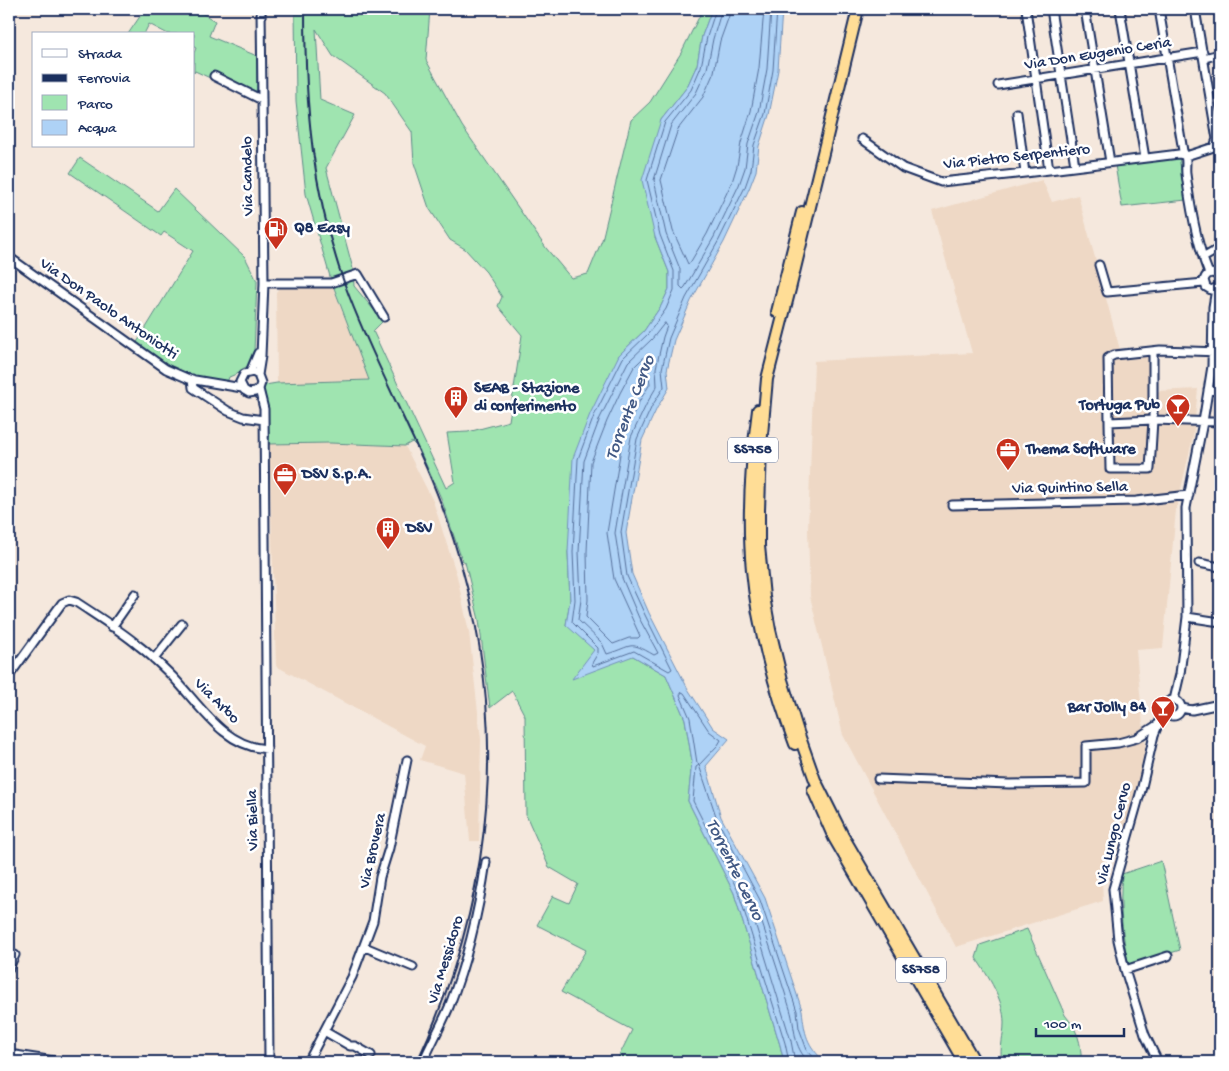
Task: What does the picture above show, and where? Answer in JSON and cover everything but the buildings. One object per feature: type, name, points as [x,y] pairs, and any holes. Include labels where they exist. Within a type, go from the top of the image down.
[{"type":"highway","name":"SS758","points":[[851,9],[762,379],[751,478],[752,570],[762,632],[775,684],[788,727],[808,780],[834,838],[964,1062]]},
{"type":"highway","name":"SS758","points":[[858,9],[767,379],[759,478],[758,546],[764,597],[782,680],[815,780],[842,836],[975,1062]]},
{"type":"street","name":"Via Candelo","points":[[258,375],[264,283],[261,9]]},
{"type":"street","points":[[1026,9],[1049,170]]},
{"type":"street","points":[[1051,9],[1075,166]]},
{"type":"street","points":[[1085,9],[1110,162]]},
{"type":"street","points":[[1120,9],[1145,158]]},
{"type":"street","points":[[1159,9],[1183,151],[1186,156],[1185,171],[1203,258],[1209,274]]},
{"type":"street","points":[[1195,9],[1218,126]]},
{"type":"street","name":"Via Don Eugenio Ceria","points":[[998,85],[1166,57],[1220,54]]},
{"type":"street","points":[[214,76],[262,100]]},
{"type":"street","points":[[1017,113],[1025,173]]},
{"type":"street","name":"Via Pietro Serpentiero","points":[[862,139],[903,168],[941,182],[1179,154],[1186,156],[1214,147],[1218,126]]},
{"type":"street","points":[[1203,258],[1220,248]]},
{"type":"street","name":"Via Don Paolo Antoniotti","points":[[9,256],[30,274],[190,384],[224,384],[242,388]]},
{"type":"street","points":[[1099,265],[1107,292],[1206,286],[1212,290],[1219,284]]},
{"type":"street","points":[[264,283],[330,283],[358,274],[384,317]]},
{"type":"street","points":[[1174,700],[1180,674],[1187,617],[1186,508],[1212,366],[1217,352],[1213,307],[1205,278],[1209,274],[1216,274],[1219,284],[1213,307]]},
{"type":"street","name":"Via Candelo","points":[[250,372],[260,343]]},
{"type":"street","name":"Via Quintino Sella","points":[[1153,351],[1153,420],[1150,469],[1110,469],[1108,358],[1114,355],[1153,351],[1217,352]]},
{"type":"street","points":[[1212,366],[1220,366]]},
{"type":"street","points":[[224,384],[250,372],[258,375],[261,380],[259,389],[264,409],[264,420]]},
{"type":"street","points":[[242,376],[240,382],[242,388],[255,397],[264,420]]},
{"type":"street","points":[[190,384],[228,411],[243,417],[264,420]]},
{"type":"street","points":[[249,393],[259,389]]},
{"type":"street","points":[[1208,390],[1220,391]]},
{"type":"street","name":"Via Biella","points":[[264,420],[269,1062]]},
{"type":"street","points":[[1109,422],[1153,420],[1220,422]]},
{"type":"street","name":"Via Quintino Sella","points":[[952,505],[1136,501],[1189,495]]},
{"type":"street","points":[[1199,563],[1220,567]]},
{"type":"street","points":[[112,627],[135,594]]},
{"type":"street","name":"Via Arbo","points":[[9,676],[62,603],[69,600],[76,602],[138,644],[173,677],[198,707],[232,738],[254,748],[267,749]]},
{"type":"street","points":[[1187,617],[1220,622]]},
{"type":"street","points":[[154,659],[182,624]]},
{"type":"street","points":[[1172,716],[1166,712],[1165,708],[1167,703],[1174,700]]},
{"type":"street","points":[[1174,700],[1180,704],[1181,708]]},
{"type":"street","points":[[1181,708],[1192,710],[1220,704]]},
{"type":"street","name":"Via Lungo Cervo","points":[[1158,1062],[1144,1035],[1125,970],[1118,940],[1113,889],[1159,721],[1165,708]]},
{"type":"street","points":[[878,779],[1009,784],[1086,782],[1086,746],[1118,743],[1138,738],[1159,721],[1179,713],[1181,708]]},
{"type":"street","name":"Via Brovera","points":[[308,1062],[352,977],[376,911],[380,877],[389,848],[407,760]]},
{"type":"street","name":"Via Messidoro","points":[[423,1062],[449,1006],[458,981],[478,908],[486,862]]},
{"type":"street","points":[[364,947],[413,967]]},
{"type":"street","points":[[9,968],[15,955]]},
{"type":"street","points":[[1125,970],[1168,956]]},
{"type":"street","points":[[324,1031],[371,1055]]},
{"type":"street","points":[[9,1054],[61,1062]]},
{"type":"shaded area","points":[[1042,180],[1052,202],[1078,195],[1120,350],[1154,349],[1156,391],[1198,389],[1193,437],[1176,510],[1163,648],[1136,650],[1145,747],[1135,795],[1114,860],[1101,862],[1103,901],[956,947],[843,735],[810,596],[808,530],[814,361],[972,353],[932,211]]},
{"type":"shaded area","points":[[333,287],[369,380],[277,383],[276,292],[279,288]]},
{"type":"shaded area","name":"DSV S.p.A.","points":[[330,443],[405,446],[433,501],[457,576],[469,632],[481,739],[479,841],[470,841],[464,773],[420,760],[425,746],[276,666],[269,444]]},
{"type":"green space","points":[[145,9],[195,9],[215,21],[209,36],[257,56],[257,89],[253,98],[195,71],[195,32],[164,32],[149,24],[145,32],[129,32]]},
{"type":"green space","points":[[295,9],[430,9],[426,60],[462,126],[546,248],[571,278],[588,274],[602,240],[631,120],[650,102],[681,53],[703,9],[712,9],[702,36],[697,65],[687,87],[661,120],[655,237],[669,272],[669,289],[661,306],[644,331],[619,355],[568,552],[570,600],[566,625],[633,656],[666,675],[685,719],[692,761],[688,801],[734,893],[784,1062],[616,1062],[632,1030],[561,992],[586,950],[537,925],[553,896],[569,903],[578,884],[549,867],[526,815],[525,716],[512,691],[490,708],[479,620],[465,562],[462,560],[441,498],[419,449],[412,442],[405,446],[330,443],[269,444],[265,385],[369,380],[331,280],[306,194],[296,101]],"holes":[[[316,29],[333,56],[385,93],[412,132],[414,163],[429,208],[450,240],[465,249],[486,272],[502,297],[498,306],[522,335],[509,421],[468,432],[447,433],[455,482],[446,488],[373,331],[383,321],[354,286],[353,269],[326,168],[355,115],[320,100]]]},
{"type":"green space","points":[[1179,157],[1186,200],[1122,207],[1115,165]]},
{"type":"green space","points":[[80,158],[158,211],[174,189],[245,257],[257,281],[254,352],[248,366],[229,377],[228,380],[201,378],[179,371],[136,344],[193,251],[164,232],[161,236],[70,173]]},
{"type":"green space","points":[[1161,861],[1180,950],[1129,966],[1122,920],[1122,874]]},
{"type":"green space","points":[[1027,929],[1065,1015],[1076,1031],[1080,1042],[1081,1062],[1002,1062],[1001,1052],[1004,1023],[1001,1006],[994,989],[976,958],[980,945]]},
{"type":"water","name":"Torrente Cervo","points":[[712,9],[782,9],[778,70],[769,115],[759,146],[756,171],[724,242],[691,301],[674,340],[667,370],[669,388],[642,440],[626,533],[632,574],[649,613],[688,689],[713,728],[729,739],[706,766],[721,817],[765,898],[802,1010],[808,1039],[814,1050],[825,1062],[784,1062],[734,893],[688,801],[692,761],[685,719],[666,675],[633,656],[572,679],[594,650],[566,625],[570,600],[568,552],[573,458],[590,414],[619,355],[644,331],[661,306],[669,289],[669,272],[655,237],[642,180],[661,120],[687,87],[697,65],[702,36]]},
{"type":"railway","points":[[305,9],[309,114],[313,148],[318,183],[334,251],[357,317],[442,505],[471,605],[483,671],[488,737],[486,803],[478,869],[464,934],[444,998],[417,1062]]},
{"type":"place","name":"Q8 Easy","points":[[276,250]]},
{"type":"place","name":"SEAB - Stazione di conferimento","points":[[456,419]]},
{"type":"place","name":"Tortuga Pub","points":[[1178,427]]},
{"type":"place","name":"Thema Software","points":[[1008,471]]},
{"type":"place","name":"DSV S.p.A.","points":[[285,496]]},
{"type":"place","name":"DSV","points":[[388,550]]},
{"type":"place","name":"Bar Jolly 84","points":[[1163,729]]}]
